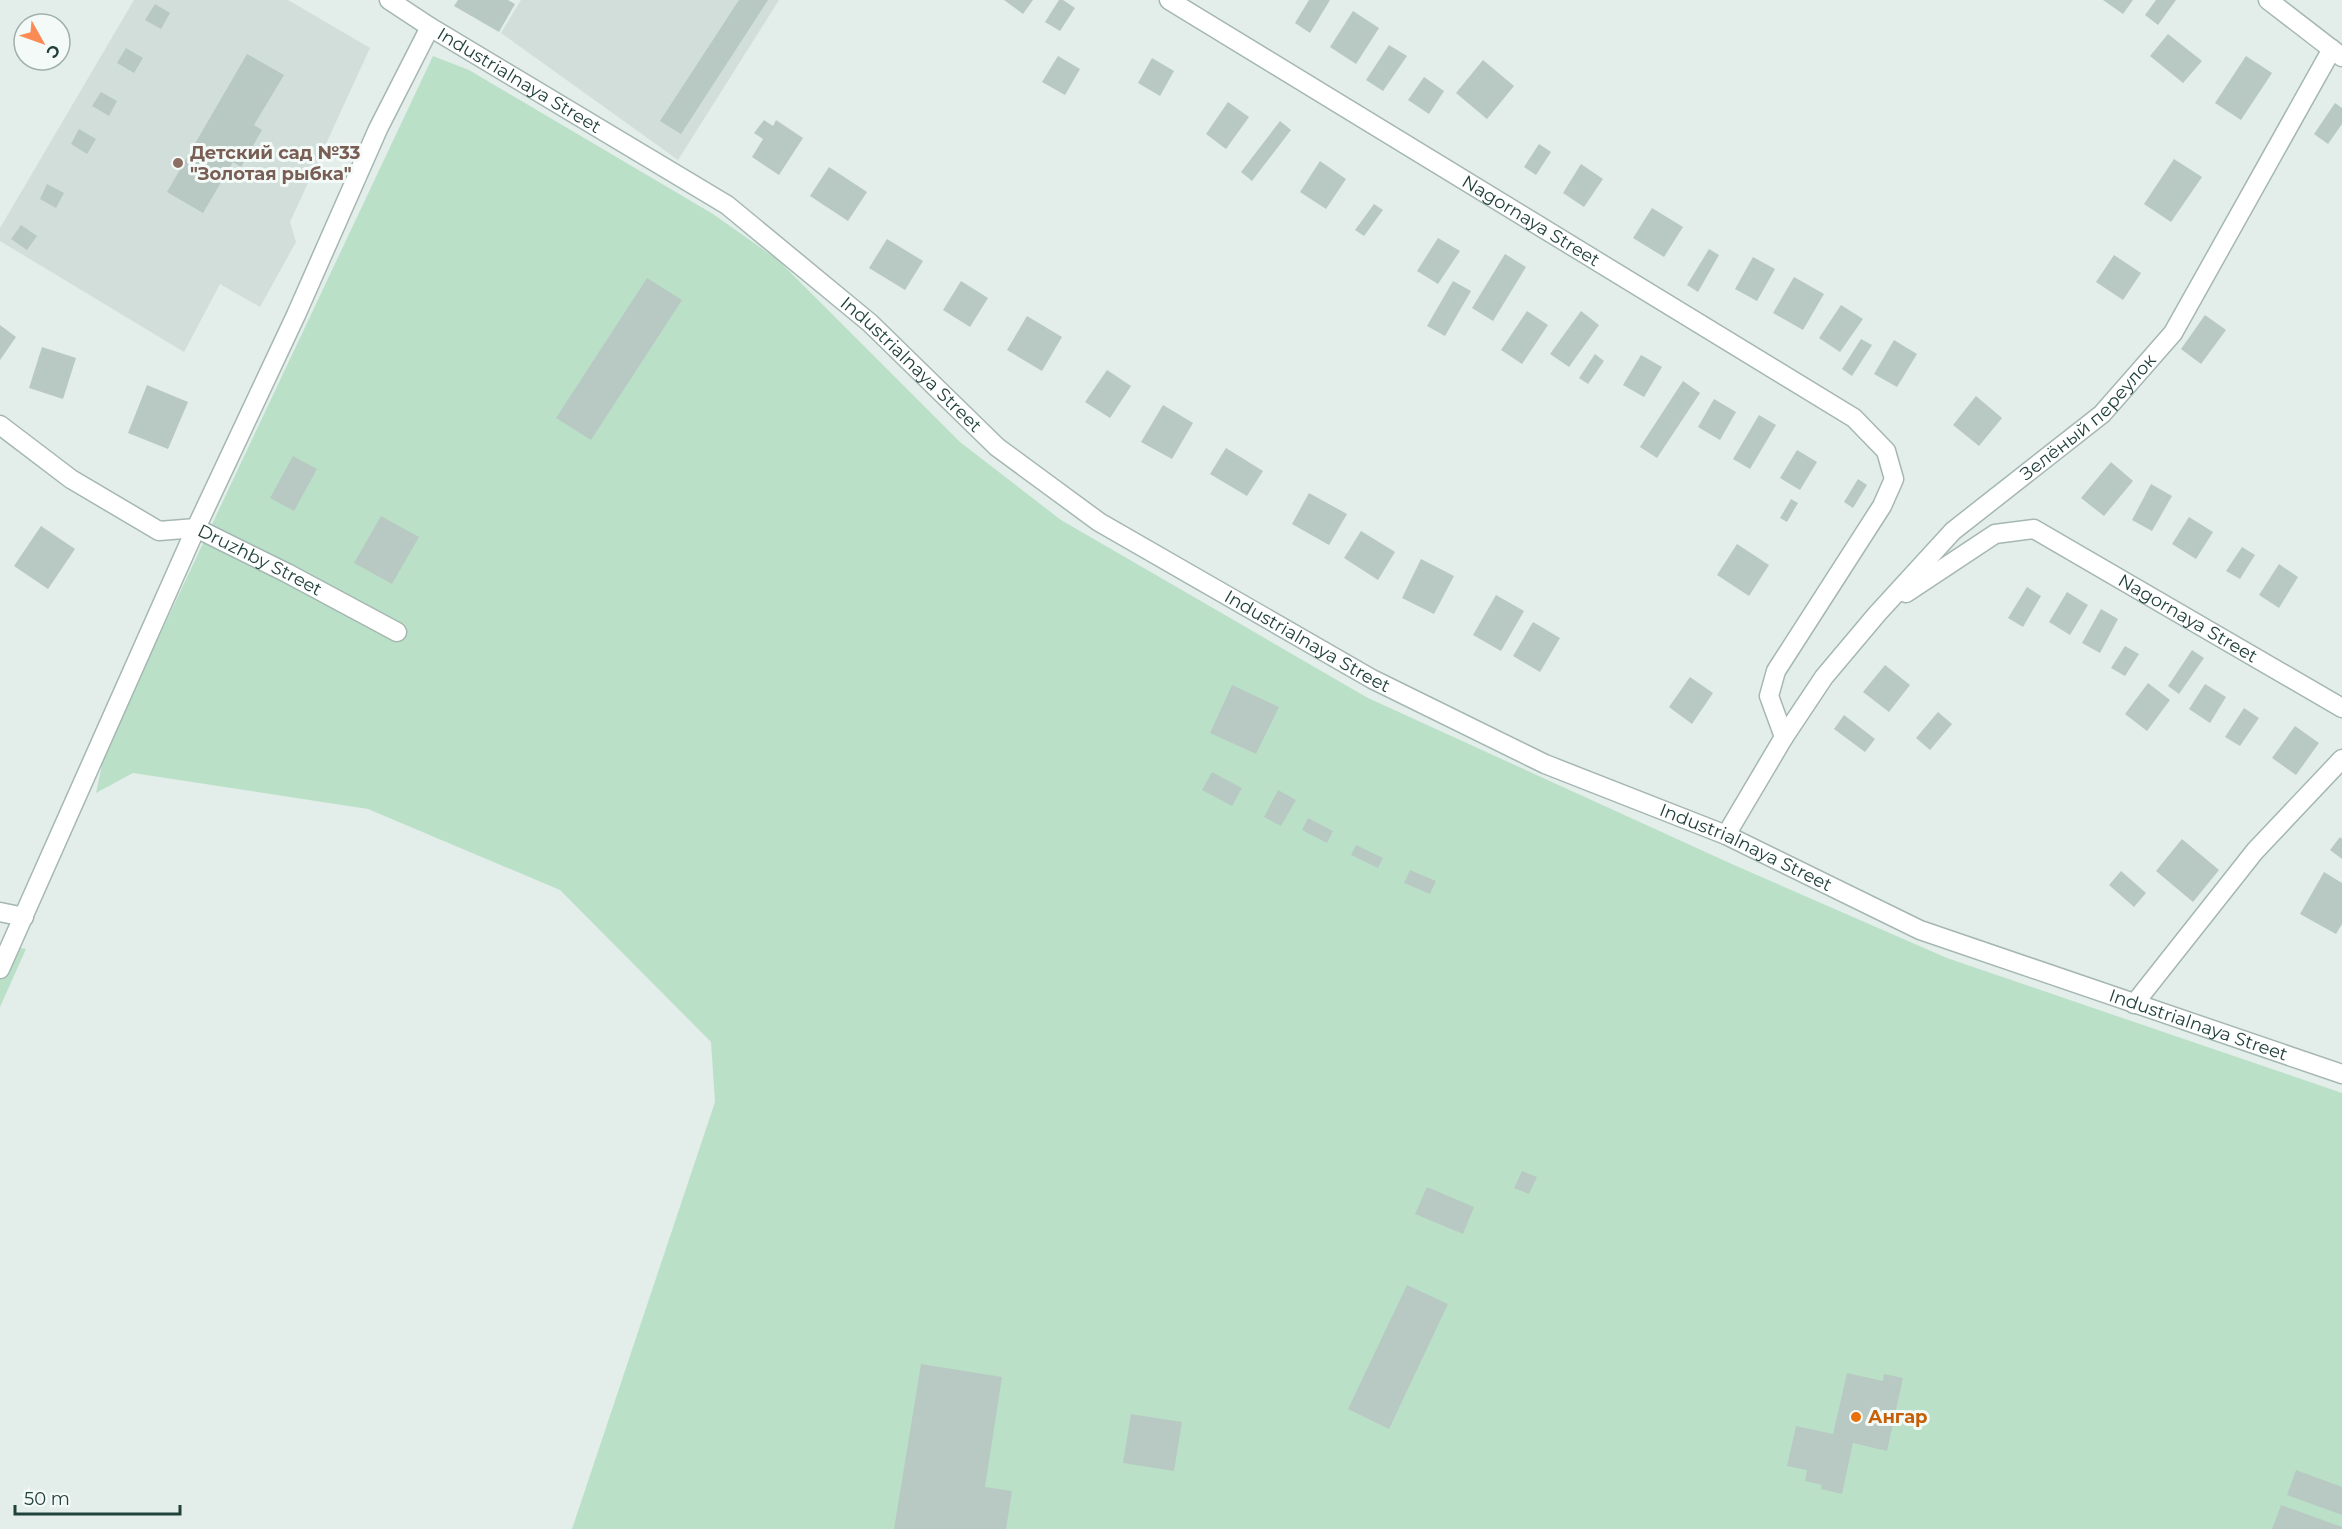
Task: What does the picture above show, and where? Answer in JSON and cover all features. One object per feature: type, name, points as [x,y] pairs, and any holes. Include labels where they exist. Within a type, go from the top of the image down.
[{"type":"street","name":"Nagornaya Street","points":[[1169,0],[1854,418],[1886,450],[1894,479],[1882,506],[1776,671],[1769,696],[1784,736]]},
{"type":"street","points":[[2268,0],[2337,53]]},
{"type":"street","name":"Industrialnaya Street","points":[[400,3],[430,27],[727,204],[870,323],[997,447],[1100,522],[1372,679],[1545,764],[1726,835],[1920,930],[2342,1074]]},
{"type":"street","points":[[0,969],[196,528],[296,315],[378,129],[430,27]]},
{"type":"street","name":"Зелёный переулок","points":[[1726,835],[1784,736],[1824,677],[1876,614],[1953,531],[2102,414],[2172,333],[2337,53]]},
{"type":"street","name":"Druzhby Street","points":[[0,425],[71,479],[159,531],[196,528],[287,573],[397,632]]},
{"type":"street","name":"Nagornaya Street","points":[[1876,614],[1995,534],[2034,529],[2342,708]]},
{"type":"street","points":[[2134,1004],[2255,851],[2342,759]]},
{"type":"street","points":[[0,912],[24,917]]},
{"type":"shaded area","name":"Детский сад №33 \"Золотая рыбка\"","points":[[134,0],[288,0],[370,48],[290,222],[296,242],[260,307],[220,284],[184,352],[0,241],[0,228]]},
{"type":"shaded area","points":[[521,0],[779,0],[678,160],[501,33]]},
{"type":"green space","points":[[433,56],[469,70],[713,214],[778,260],[960,442],[1061,520],[1368,698],[1734,865],[1947,958],[2342,1093],[2342,1529],[572,1529],[715,1102],[711,1042],[560,890],[368,809],[133,773],[96,793],[105,751]]},
{"type":"green space","points":[[0,944],[26,949],[0,1007]]},
{"type":"building","points":[[458,0],[508,0],[515,4],[499,32],[454,6]]},
{"type":"building","points":[[739,0],[768,0],[681,134],[660,121]]},
{"type":"building","points":[[1004,0],[1033,0],[1023,14]]},
{"type":"building","points":[[1059,0],[1075,8],[1060,31],[1045,22]]},
{"type":"building","points":[[1309,0],[1330,0],[1310,33],[1295,23]]},
{"type":"building","points":[[2103,0],[2133,0],[2123,14]]},
{"type":"building","points":[[2156,0],[2176,0],[2158,25],[2145,15]]},
{"type":"building","points":[[155,4],[170,13],[161,29],[145,20]]},
{"type":"building","points":[[1353,11],[1379,28],[1356,64],[1330,47]]},
{"type":"building","points":[[2168,34],[2202,61],[2183,83],[2150,56]]},
{"type":"building","points":[[1389,45],[1407,56],[1383,91],[1366,80]]},
{"type":"building","points":[[126,48],[143,58],[134,73],[117,63]]},
{"type":"building","points":[[247,54],[284,75],[254,125],[262,130],[241,167],[233,162],[203,213],[167,192]]},
{"type":"building","points":[[1058,56],[1080,69],[1065,95],[1042,82]]},
{"type":"building","points":[[2246,56],[2272,73],[2241,120],[2215,103]]},
{"type":"building","points":[[1152,58],[1174,71],[1160,96],[1138,83]]},
{"type":"building","points":[[1483,60],[1514,86],[1487,119],[1456,93]]},
{"type":"building","points":[[1424,77],[1444,91],[1429,114],[1408,100]]},
{"type":"building","points":[[101,92],[117,101],[109,116],[92,106]]},
{"type":"building","points":[[1228,102],[1249,117],[1226,149],[1206,134]]},
{"type":"building","points":[[2335,103],[2342,108],[2342,124],[2328,144],[2314,134]]},
{"type":"building","points":[[764,120],[773,126],[776,120],[803,138],[779,175],[752,157],[763,139],[754,133]]},
{"type":"building","points":[[1280,121],[1291,130],[1252,181],[1241,172]]},
{"type":"building","points":[[79,129],[96,139],[87,154],[71,144]]},
{"type":"building","points":[[1539,144],[1551,152],[1536,175],[1524,167]]},
{"type":"building","points":[[2174,159],[2202,177],[2171,222],[2144,204]]},
{"type":"building","points":[[1320,161],[1346,179],[1326,209],[1300,192]]},
{"type":"building","points":[[1581,164],[1603,179],[1584,207],[1563,193]]},
{"type":"building","points":[[829,167],[867,192],[848,221],[810,196]]},
{"type":"building","points":[[47,184],[64,193],[56,208],[40,199]]},
{"type":"building","points":[[1374,204],[1383,210],[1364,236],[1355,230]]},
{"type":"building","points":[[1652,208],[1683,227],[1664,257],[1633,238]]},
{"type":"building","points":[[21,225],[37,236],[27,250],[11,239]]},
{"type":"building","points":[[1438,238],[1460,251],[1438,284],[1417,271]]},
{"type":"building","points":[[887,239],[923,261],[905,290],[869,268]]},
{"type":"building","points":[[1709,249],[1719,255],[1698,292],[1687,285]]},
{"type":"building","points":[[1505,254],[1526,267],[1493,321],[1472,308]]},
{"type":"building","points":[[2114,255],[2141,273],[2123,300],[2096,282]]},
{"type":"building","points":[[1753,257],[1775,269],[1757,301],[1735,289]]},
{"type":"building","points":[[1794,277],[1824,294],[1803,330],[1773,313]]},
{"type":"building","points":[[647,278],[682,300],[591,440],[556,418]]},
{"type":"building","points":[[961,281],[988,298],[970,327],[943,310]]},
{"type":"building","points":[[1453,281],[1471,291],[1445,336],[1427,326]]},
{"type":"building","points":[[1841,305],[1863,319],[1840,352],[1819,338]]},
{"type":"building","points":[[1527,311],[1548,325],[1522,364],[1501,350]]},
{"type":"building","points":[[1581,311],[1599,325],[1569,367],[1550,354]]},
{"type":"building","points":[[2205,315],[2226,330],[2201,364],[2181,349]]},
{"type":"building","points":[[1027,316],[1062,337],[1042,371],[1007,350]]},
{"type":"building","points":[[0,325],[16,337],[0,360]]},
{"type":"building","points":[[1861,339],[1872,345],[1852,376],[1842,369]]},
{"type":"building","points":[[1894,340],[1917,354],[1897,387],[1874,374]]},
{"type":"building","points":[[42,347],[76,358],[63,399],[29,388]]},
{"type":"building","points":[[1595,354],[1604,361],[1588,384],[1579,378]]},
{"type":"building","points":[[1641,355],[1662,367],[1644,397],[1623,385]]},
{"type":"building","points":[[1107,370],[1131,386],[1110,418],[1085,402]]},
{"type":"building","points":[[1683,381],[1700,393],[1657,458],[1640,447]]},
{"type":"building","points":[[147,385],[188,402],[168,449],[128,433]]},
{"type":"building","points":[[1976,396],[2002,418],[1979,446],[1953,425]]},
{"type":"building","points":[[1714,399],[1736,412],[1720,440],[1698,427]]},
{"type":"building","points":[[1163,405],[1193,423],[1172,459],[1141,442]]},
{"type":"building","points":[[1759,415],[1776,425],[1750,469],[1733,459]]},
{"type":"building","points":[[1226,448],[1263,471],[1247,496],[1210,474]]},
{"type":"building","points":[[1797,450],[1817,462],[1800,490],[1780,478]]},
{"type":"building","points":[[293,456],[317,469],[294,511],[270,498]]},
{"type":"building","points":[[2111,462],[2133,481],[2104,516],[2081,498]]},
{"type":"building","points":[[1858,479],[1867,485],[1853,508],[1844,502]]},
{"type":"building","points":[[2151,484],[2172,496],[2152,531],[2132,520]]},
{"type":"building","points":[[1309,493],[1347,514],[1329,545],[1292,524]]},
{"type":"building","points":[[1791,499],[1798,503],[1787,522],[1780,518]]},
{"type":"building","points":[[381,516],[419,537],[392,584],[354,563]]},
{"type":"building","points":[[2189,517],[2213,532],[2196,559],[2172,544]]},
{"type":"building","points":[[41,526],[75,549],[48,589],[14,566]]},
{"type":"building","points":[[1361,531],[1395,552],[1378,580],[1344,558]]},
{"type":"building","points":[[1737,544],[1769,565],[1749,596],[1717,575]]},
{"type":"building","points":[[2242,547],[2255,555],[2240,579],[2226,571]]},
{"type":"building","points":[[1421,559],[1454,576],[1434,614],[1402,598]]},
{"type":"building","points":[[2279,564],[2298,577],[2279,608],[2259,595]]},
{"type":"building","points":[[2027,587],[2041,596],[2023,627],[2008,618]]},
{"type":"building","points":[[2067,592],[2088,605],[2070,635],[2049,622]]},
{"type":"building","points":[[1496,595],[1524,611],[1501,651],[1473,635]]},
{"type":"building","points":[[2101,609],[2118,619],[2100,653],[2082,643]]},
{"type":"building","points":[[1533,622],[1560,638],[1540,672],[1513,656]]},
{"type":"building","points":[[2125,646],[2139,654],[2125,676],[2111,668]]},
{"type":"building","points":[[2192,650],[2204,658],[2179,694],[2168,686]]},
{"type":"building","points":[[1885,665],[1910,685],[1889,712],[1863,692]]},
{"type":"building","points":[[1690,677],[1713,693],[1692,724],[1669,707]]},
{"type":"building","points":[[2148,683],[2170,700],[2147,731],[2125,714]]},
{"type":"building","points":[[2205,684],[2226,697],[2210,723],[2189,709]]},
{"type":"building","points":[[1232,685],[1279,707],[1256,754],[1210,733]]},
{"type":"building","points":[[2244,708],[2259,718],[2240,746],[2225,737]]},
{"type":"building","points":[[1938,712],[1952,724],[1930,750],[1916,738]]},
{"type":"building","points":[[1844,715],[1875,739],[1865,752],[1834,729]]},
{"type":"building","points":[[2295,726],[2319,743],[2296,775],[2272,758]]},
{"type":"building","points":[[1212,772],[1242,788],[1232,806],[1202,790]]},
{"type":"building","points":[[1278,790],[1296,800],[1281,826],[1264,817]]},
{"type":"building","points":[[1308,818],[1333,831],[1327,843],[1302,830]]},
{"type":"building","points":[[2340,837],[2342,839],[2342,859],[2330,850]]},
{"type":"building","points":[[2182,839],[2219,870],[2193,902],[2156,871]]},
{"type":"building","points":[[1356,845],[1383,858],[1378,868],[1351,855]]},
{"type":"building","points":[[1410,870],[1436,881],[1430,894],[1404,883]]},
{"type":"building","points":[[2121,871],[2146,893],[2134,907],[2109,885]]},
{"type":"building","points":[[2324,872],[2342,883],[2342,924],[2336,934],[2300,914]]},
{"type":"building","points":[[1522,1171],[1537,1177],[1529,1194],[1514,1188]]},
{"type":"building","points":[[1427,1187],[1474,1207],[1463,1234],[1415,1214]]},
{"type":"building","points":[[1407,1285],[1448,1304],[1389,1429],[1348,1409]]},
{"type":"building","points":[[921,1364],[1002,1377],[985,1487],[1012,1491],[1006,1529],[894,1529]]},
{"type":"building","points":[[1847,1373],[1883,1381],[1884,1374],[1903,1378],[1887,1451],[1853,1443],[1842,1494],[1821,1489],[1822,1485],[1805,1481],[1807,1470],[1787,1466],[1796,1426],[1833,1434]]},
{"type":"building","points":[[1131,1414],[1182,1422],[1174,1471],[1123,1463]]},
{"type":"building","points":[[2296,1470],[2342,1487],[2342,1515],[2287,1495]]},
{"type":"building","points":[[2281,1505],[2342,1527],[2342,1529],[2272,1529]]},
{"type":"place","name":"Детский сад №33 \"Золотая рыбка\"","points":[[178,163]]},
{"type":"place","name":"Ангар","points":[[1856,1417]]}]
